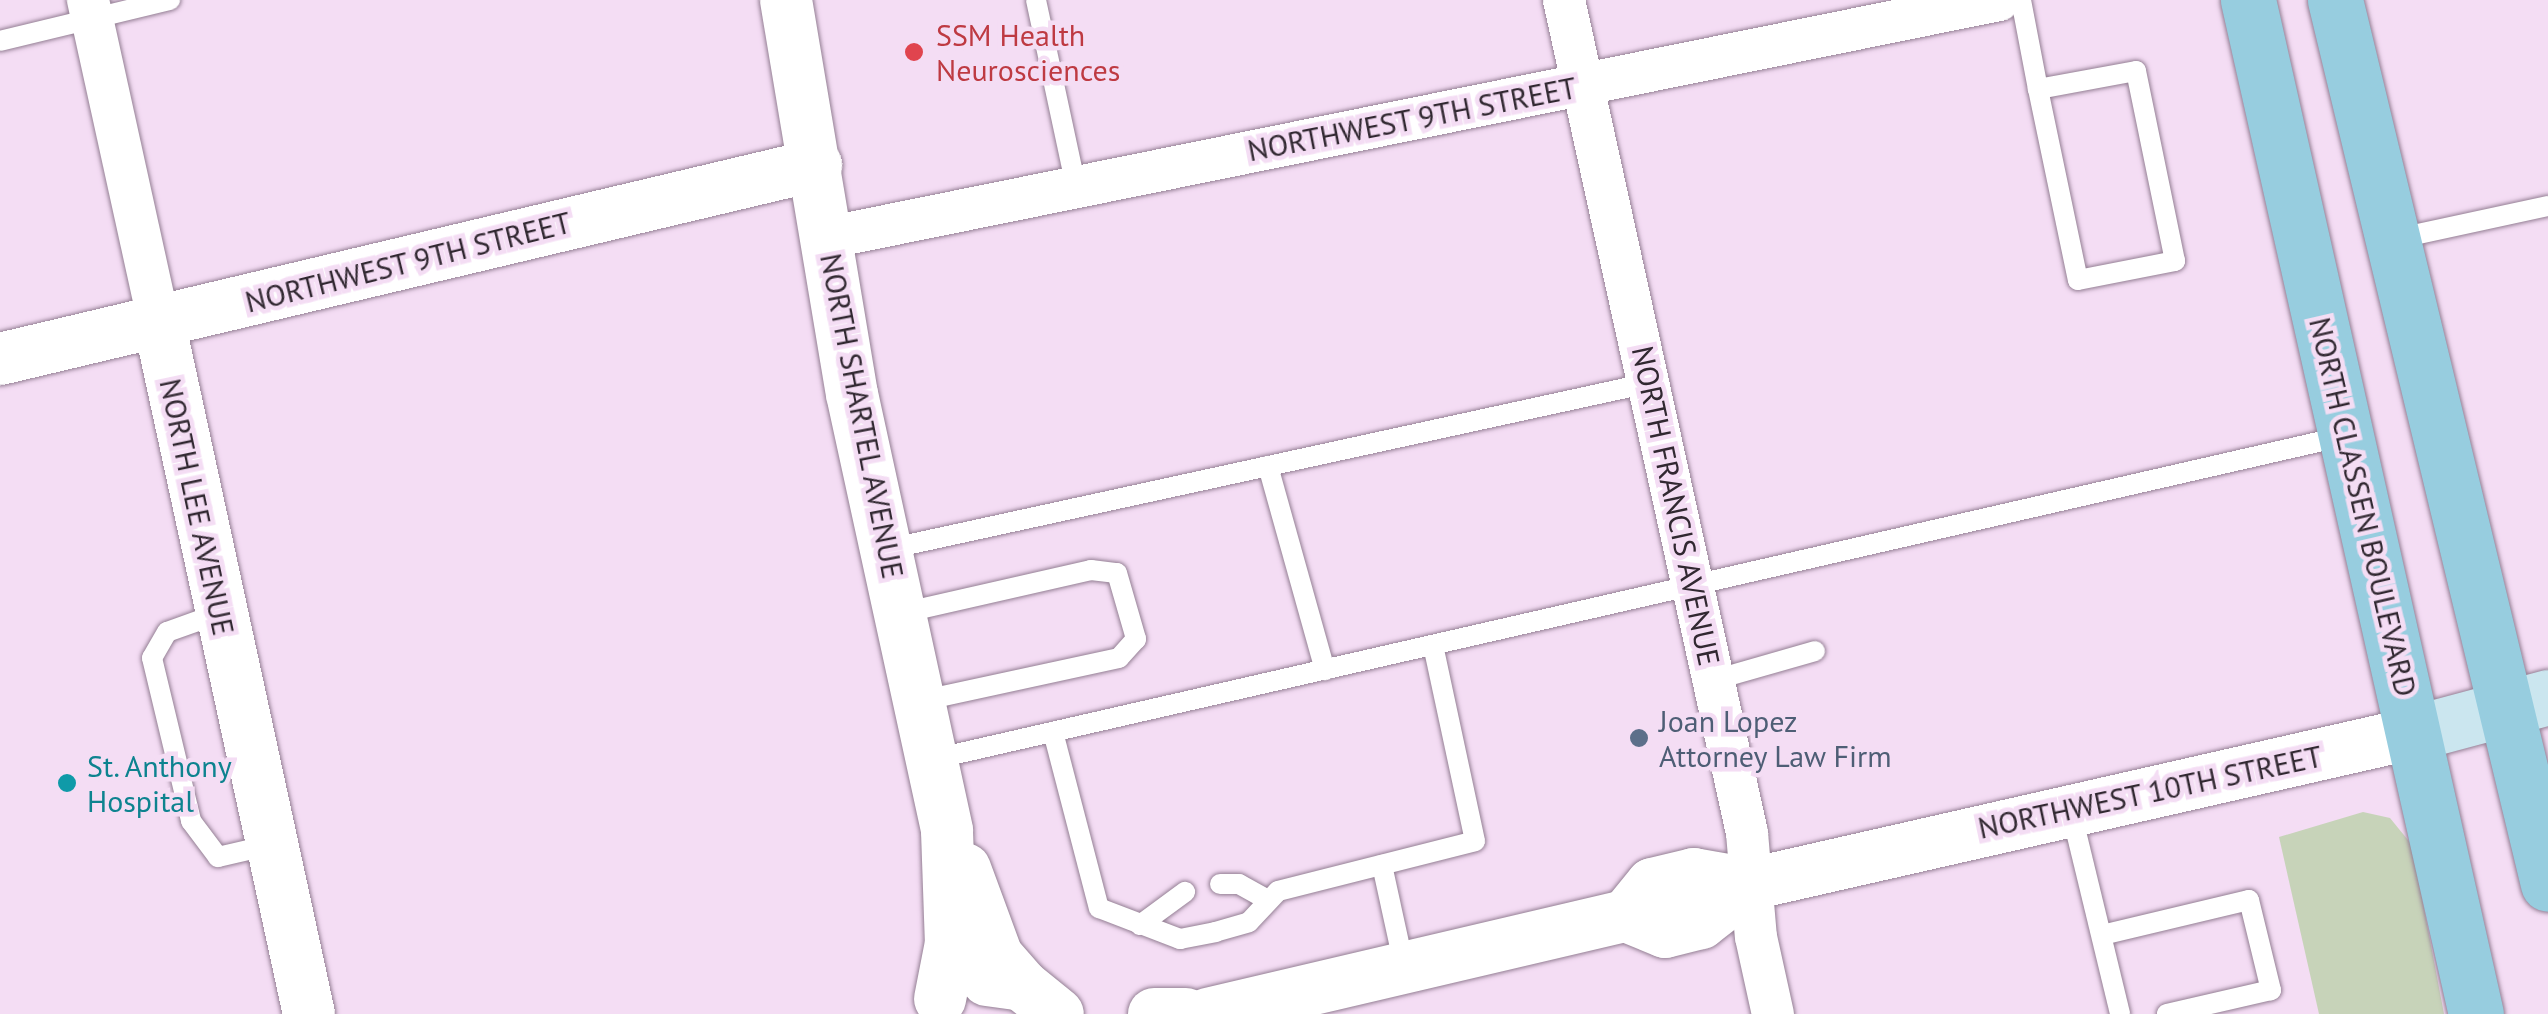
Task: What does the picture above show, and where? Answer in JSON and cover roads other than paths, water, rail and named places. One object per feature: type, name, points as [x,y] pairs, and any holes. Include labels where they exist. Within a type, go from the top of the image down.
[{"type":"main road","name":"NORTH CLASSEN BOULEVARD","points":[[2248,0],[2476,1014]]},
{"type":"main road","points":[[2335,0],[2395,239],[2528,702],[2548,884]]},
{"type":"main road","name":"NORTHWEST 10TH STREET","points":[[2414,733],[2528,702]]},
{"type":"street","name":"NORTH SHARTEL AVENUE","points":[[786,0],[826,238],[947,831],[951,944],[934,1006]]},
{"type":"street","name":"NORTH FRANCIS AVENUE","points":[[1564,0],[1714,680],[1773,1014]]},
{"type":"street","name":"NORTHWEST 9TH STREET","points":[[826,238],[1583,84],[1898,10],[1983,2]]},
{"type":"street","name":"NORTH LEE AVENUE","points":[[90,9],[309,1014]]},
{"type":"street","name":"NORTHWEST 9TH STREET","points":[[0,359],[816,164]]},
{"type":"street","name":"NORTHWEST 10TH STREET","points":[[1208,1014],[1626,916],[1666,932],[1701,923],[1751,884],[2414,733]]},
{"type":"street","name":"NORTH SHARTEL AVENUE","points":[[947,831],[991,944],[1054,1006]]},
{"type":"street","points":[[934,1006],[984,980],[1054,1006]]},
{"type":"street","points":[[1154,1014],[1186,1014]]},
{"type":"lane","points":[[0,40],[90,9],[170,0]]},
{"type":"lane","points":[[1036,0],[1076,187]]},
{"type":"lane","points":[[2021,0],[2038,89],[2078,280],[2175,261],[2136,71],[2038,89]]},
{"type":"lane","points":[[2395,239],[2548,206]]},
{"type":"lane","points":[[888,549],[1649,383]]},
{"type":"lane","points":[[933,760],[2346,435]]},
{"type":"lane","points":[[1268,466],[1325,670]]},
{"type":"lane","points":[[902,614],[1091,570],[1117,573],[1136,639],[1119,658],[920,700]]},
{"type":"lane","points":[[220,613],[167,632],[152,658],[191,820],[218,857],[272,844]]},
{"type":"lane","points":[[1053,732],[1091,891],[1113,918],[1180,940],[1250,922],[1278,890],[1475,841],[1432,645]]},
{"type":"lane","points":[[1714,680],[1815,651]]},
{"type":"lane","points":[[2070,809],[2120,1014]]},
{"type":"lane","points":[[1382,865],[1404,968]]},
{"type":"lane","points":[[1220,884],[1239,884],[1268,900]]},
{"type":"lane","points":[[1140,925],[1185,892]]},
{"type":"lane","points":[[2102,935],[2250,900],[2271,990],[2167,1014]]},
{"type":"place","name":"SSM Health Neurosciences","points":[[914,52]]},
{"type":"place","name":"Joan Lopez Attorney Law Firm","points":[[1639,738]]},
{"type":"place","name":"St. Anthony Hospital","points":[[67,783]]}]
